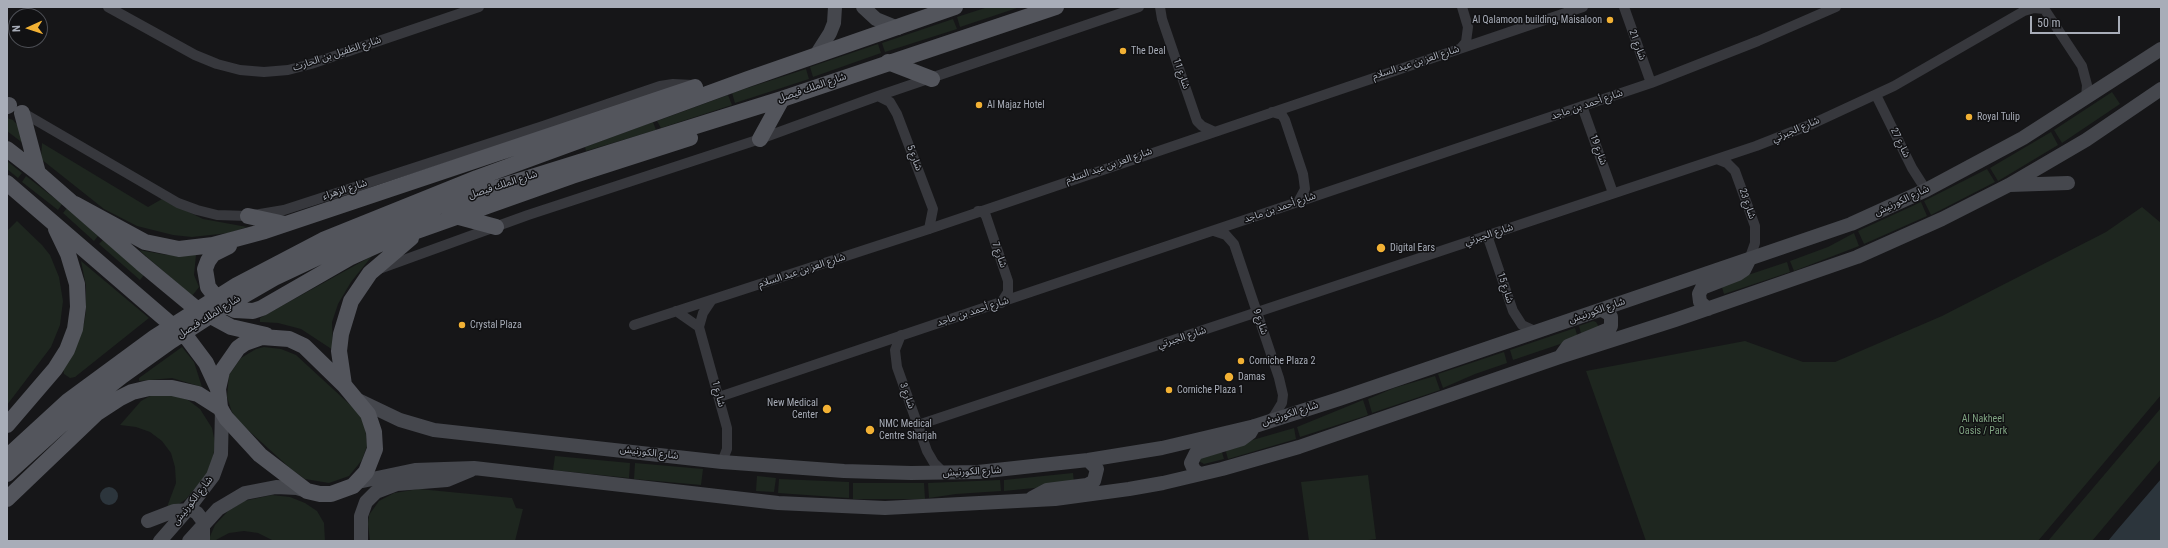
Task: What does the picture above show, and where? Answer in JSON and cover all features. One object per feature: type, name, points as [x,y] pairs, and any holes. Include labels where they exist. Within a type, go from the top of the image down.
[{"type":"main road","points":[[816,55],[834,23],[835,7]]},
{"type":"main road","points":[[862,7],[876,19],[898,28]]},
{"type":"main road","name":"شارع الملك فيصل","points":[[7,457],[63,406],[118,370],[219,296],[434,194],[748,78],[898,28],[955,7]]},
{"type":"main road","name":"شارع الملك فيصل","points":[[326,246],[439,206],[782,99],[888,62],[1056,7]]},
{"type":"main road","name":"شارع الكورنيش","points":[[356,399],[400,420],[434,430],[722,462],[844,471],[944,473],[1013,469],[1088,460],[1162,448],[1255,426],[1535,331],[1602,310],[1851,224],[1926,190],[2023,138],[2161,49]]},
{"type":"main road","points":[[888,62],[932,79]]},
{"type":"main road","points":[[75,204],[130,236],[162,247],[196,248],[265,231],[699,86],[730,77],[748,78]]},
{"type":"main road","points":[[189,541],[204,524],[227,503],[245,493],[276,487],[297,488],[307,491],[332,494],[342,491],[358,482],[416,470],[474,468],[804,505],[905,507],[1031,500],[1122,490],[1200,474],[1299,446],[1560,357],[1708,309],[1857,257],[1942,219],[2009,185],[2086,140],[2161,89]]},
{"type":"main road","points":[[760,139],[782,99]]},
{"type":"main road","points":[[11,107],[38,173]]},
{"type":"main road","points":[[265,231],[250,241],[220,249],[213,254],[208,261],[205,278],[208,287],[219,301],[227,306],[244,311],[262,308],[354,255],[572,176],[712,131],[722,124],[730,114]]},
{"type":"main road","points":[[7,149],[75,204],[141,263],[206,315],[244,332],[289,339],[304,346],[344,385],[368,414],[373,427],[375,441],[370,465],[358,482]]},
{"type":"main road","points":[[2009,185],[2068,183]]},
{"type":"main road","points":[[7,184],[188,339],[206,363],[218,388],[221,409]]},
{"type":"main road","points":[[7,425],[55,369],[67,350],[75,329],[78,307],[78,284],[74,269],[60,235],[45,215]]},
{"type":"main road","points":[[248,216],[285,224]]},
{"type":"main road","points":[[459,217],[496,227]]},
{"type":"main road","points":[[344,385],[340,351],[345,317],[359,286],[370,273],[406,241],[426,228]]},
{"type":"main road","points":[[1708,309],[1700,302],[1699,294],[1702,288],[1738,274],[1744,270],[1749,260]]},
{"type":"main road","points":[[1560,357],[1568,346],[1609,329],[1611,326],[1611,318],[1609,314],[1602,310]]},
{"type":"main road","points":[[218,388],[226,362],[238,348],[254,339],[271,336]]},
{"type":"main road","name":"شارع الملك فيصل","points":[[7,474],[118,370]]},
{"type":"main road","points":[[7,499],[97,413],[132,392],[150,388],[172,388],[198,394],[221,409],[233,426],[260,455],[307,491]]},
{"type":"main road","name":"شارع الكورنيش","points":[[160,541],[209,482],[219,461],[222,446],[221,409]]},
{"type":"main road","points":[[1200,474],[1194,470],[1191,463],[1196,453],[1242,439],[1250,433],[1255,426]]},
{"type":"main road","points":[[1031,500],[1038,494],[1047,490],[1087,485],[1094,482],[1097,469],[1088,460]]},
{"type":"main road","points":[[361,541],[361,516],[366,502],[376,492],[397,484],[447,480],[474,468]]},
{"type":"main road","points":[[148,521],[167,513],[188,509],[197,513],[204,524],[203,541]]},
{"type":"street","name":"شارع الطفيل بن الحارث","points":[[108,7],[195,55],[217,64],[240,70],[264,72],[288,70],[311,64],[479,7]]},
{"type":"street","points":[[370,273],[496,227],[760,139],[878,96],[932,79],[1139,7]]},
{"type":"street","name":"شارع 11","points":[[1160,7],[1162,19],[1197,121],[1202,126],[1213,131]]},
{"type":"street","points":[[1461,48],[1466,42],[1468,27],[1462,7]]},
{"type":"street","name":"شارع العز بن عبد السلام","points":[[634,325],[711,301],[929,228],[1583,7]]},
{"type":"street","name":"شارع 21","points":[[1624,7],[1651,82]]},
{"type":"street","name":"شارع أحمد بن ماجد","points":[[719,397],[1214,231],[1651,82],[1758,41],[1836,7]]},
{"type":"street","name":"شارع الجبرتي","points":[[918,425],[1257,313],[1782,136],[1876,95],[1915,75],[2024,11],[2034,8],[2044,8]]},
{"type":"street","points":[[2044,8],[2082,66],[2087,85],[2086,98]]},
{"type":"street","name":"شارع الزهراء","points":[[11,107],[178,203],[217,214],[248,216],[266,214],[292,207],[543,126],[660,86],[673,84],[699,86]]},
{"type":"street","name":"شارع 27","points":[[1876,95],[1908,160],[1926,190]]},
{"type":"street","name":"شارع 5","points":[[878,96],[890,102],[900,121],[932,209],[929,228]]},
{"type":"street","name":"شارع 19","points":[[1582,106],[1613,193]]},
{"type":"street","points":[[1272,112],[1282,115],[1285,120],[1303,174],[1305,189],[1298,202]]},
{"type":"street","name":"شارع 23","points":[[1717,159],[1728,163],[1735,171],[1755,226],[1755,243],[1749,260]]},
{"type":"street","name":"شارع 7","points":[[978,211],[983,212],[986,216],[1008,280],[1008,292],[1001,302]]},
{"type":"street","name":"شارع 9","points":[[1214,231],[1226,235],[1234,244],[1279,378],[1283,395],[1279,410],[1268,421]]},
{"type":"street","name":"شارع 15","points":[[1487,235],[1513,311],[1522,325],[1535,331]]},
{"type":"street","points":[[676,311],[699,327],[704,313],[711,301]]},
{"type":"street","name":"شارع 1","points":[[699,327],[719,397],[728,436],[727,449],[722,462]]},
{"type":"street","name":"شارع 3","points":[[901,335],[895,350],[895,359],[930,458],[944,473]]},
{"type":"green space","points":[[988,7],[1020,7],[960,27],[957,17]]},
{"type":"green space","points":[[953,19],[957,29],[885,52],[882,43]]},
{"type":"green space","points":[[878,44],[881,53],[813,77],[810,67]]},
{"type":"green space","points":[[806,69],[809,79],[735,103],[732,93]]},
{"type":"green space","points":[[2112,92],[2120,104],[2062,143],[2054,130]]},
{"type":"green space","points":[[728,95],[732,105],[661,128],[657,121]]},
{"type":"green space","points":[[7,118],[13,120],[19,127],[24,144],[7,131]]},
{"type":"green space","points":[[653,122],[656,130],[586,151],[585,147]]},
{"type":"green space","points":[[2051,132],[2058,145],[1998,181],[1990,168]]},
{"type":"green space","points":[[42,143],[148,207],[162,199],[203,219],[247,227],[229,233],[192,237],[173,235],[137,226],[104,209],[41,159]]},
{"type":"green space","points":[[7,161],[22,173],[18,178],[7,169]]},
{"type":"green space","points":[[1987,169],[1995,182],[1931,215],[1924,201]]},
{"type":"green space","points":[[26,176],[62,204],[58,210],[22,182]]},
{"type":"green space","points":[[1921,202],[1927,216],[1864,244],[1858,231]]},
{"type":"green space","name":"Al Nakheel Oasis / Park","points":[[2142,207],[2161,223],[2161,395],[2038,541],[1646,541],[1586,371],[1745,341],[1803,362],[1835,362],[1942,316],[2106,232]]},
{"type":"green space","points":[[67,208],[98,236],[94,241],[63,213]]},
{"type":"green space","points":[[17,221],[42,245],[50,255],[59,277],[63,301],[60,325],[51,347],[7,405],[7,231]]},
{"type":"green space","points":[[1854,233],[1859,246],[1794,271],[1790,261],[1828,247]]},
{"type":"green space","points":[[103,240],[144,275],[140,280],[99,244]]},
{"type":"green space","points":[[139,250],[167,255],[196,255],[194,275],[199,287],[192,296]]},
{"type":"green space","points":[[372,256],[351,282],[338,304],[332,322],[333,350],[301,329],[278,323],[260,322],[260,318]]},
{"type":"green space","points":[[81,261],[149,318],[75,377],[70,378],[64,374],[63,369],[84,324],[86,311],[86,286]]},
{"type":"green space","points":[[1787,262],[1790,272],[1724,294],[1721,284]]},
{"type":"green space","points":[[1593,321],[1596,322],[1599,327],[1582,337],[1579,326]]},
{"type":"green space","points":[[1575,328],[1578,338],[1513,360],[1510,350]]},
{"type":"green space","points":[[182,347],[194,362],[202,387],[172,378],[139,381],[139,378]]},
{"type":"green space","points":[[264,347],[281,349],[296,355],[359,413],[365,425],[367,446],[362,460],[349,476],[329,483],[305,479],[291,469],[237,420],[232,412],[227,397],[229,375],[241,358],[256,349]]},
{"type":"green space","points":[[1504,352],[1507,363],[1475,374],[1443,388],[1438,374]]},
{"type":"green space","points":[[1435,376],[1440,390],[1372,413],[1368,399],[1394,388]]},
{"type":"green space","points":[[166,393],[188,400],[200,409],[212,428],[215,443],[213,459],[207,474],[186,499],[179,504],[167,507],[176,483],[175,467],[171,453],[162,441],[150,432],[136,427],[120,425],[141,401],[152,395]]},
{"type":"green space","points":[[1363,400],[1368,415],[1300,437],[1297,427]]},
{"type":"green space","points":[[2161,408],[2161,459],[2092,541],[2048,541]]},
{"type":"green space","points":[[1294,428],[1296,439],[1228,459],[1225,448]]},
{"type":"green space","points":[[1221,449],[1224,459],[1204,464],[1199,461],[1199,456]]},
{"type":"green space","points":[[555,456],[630,463],[629,478],[553,470]]},
{"type":"green space","points":[[635,463],[703,469],[701,485],[634,479]]},
{"type":"green space","points":[[1073,473],[1074,484],[1004,491],[1004,480]]},
{"type":"green space","points":[[1368,475],[1376,539],[1361,541],[1309,541],[1301,482]]},
{"type":"green space","points":[[757,476],[776,478],[774,492],[756,491]]},
{"type":"green space","points":[[779,479],[849,482],[849,498],[778,493]]},
{"type":"green space","points":[[1000,480],[1001,491],[956,494],[929,498],[928,483]]},
{"type":"green space","points":[[853,483],[924,483],[925,499],[853,499]]},
{"type":"green space","points":[[419,489],[512,498],[516,508],[523,509],[515,541],[370,541],[368,524],[369,515],[379,501],[394,493]]},
{"type":"green space","points":[[272,495],[290,497],[305,503],[317,511],[324,523],[325,541],[274,541],[258,533],[244,531],[229,533],[214,541],[208,541],[215,525],[228,511],[244,501]]},
{"type":"shaded area","points":[[2161,479],[2161,541],[2108,541],[2118,529]]},
{"type":"shaded area","points":[[105,487],[113,487],[118,492],[116,503],[113,505],[105,505],[100,500],[100,492]]},
{"type":"place","name":"Al Qalamoon building, Maisaloon","points":[[1610,20]]},
{"type":"place","name":"The Deal","points":[[1123,51]]},
{"type":"place","name":"Al Majaz Hotel","points":[[979,105]]},
{"type":"place","name":"Royal Tulip","points":[[1969,117]]},
{"type":"place","name":"Digital Ears","points":[[1381,248]]},
{"type":"place","name":"Crystal Plaza","points":[[462,325]]},
{"type":"place","name":"Corniche Plaza 2","points":[[1241,361]]},
{"type":"place","name":"Damas","points":[[1229,377]]},
{"type":"place","name":"Corniche Plaza 1","points":[[1169,390]]},
{"type":"place","name":"New Medical Center","points":[[827,409]]},
{"type":"place","name":"NMC Medical Centre Sharjah","points":[[870,430]]}]
